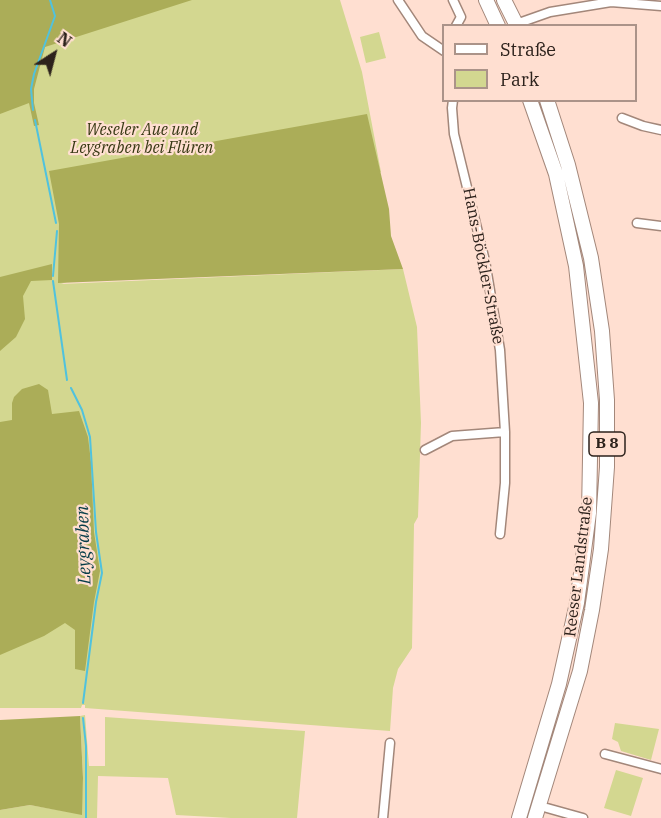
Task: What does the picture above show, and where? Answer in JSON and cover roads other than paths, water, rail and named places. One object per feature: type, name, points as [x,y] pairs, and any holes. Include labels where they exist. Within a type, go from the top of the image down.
[{"type":"main road","points":[[486,0],[497,24]]},
{"type":"main road","points":[[504,0],[514,24]]},
{"type":"main road","name":"Reeser Landstraße","points":[[519,818],[560,684],[577,603],[589,513],[591,404],[576,266],[556,174],[531,102]]},
{"type":"main road","name":"Reeser Landstraße","points":[[535,818],[582,661],[601,549],[608,467],[607,400],[602,331],[591,258],[568,165],[548,102]]},
{"type":"street","points":[[398,0],[422,36],[442,48]]},
{"type":"street","points":[[453,0],[461,17],[457,24]]},
{"type":"street","points":[[517,24],[550,12],[611,1],[661,6]]},
{"type":"street","name":"Hans-Böckler-Straße","points":[[453,102],[456,141],[475,213],[500,350],[505,432],[505,483],[500,534]]},
{"type":"street","points":[[622,118],[661,130]]},
{"type":"street","points":[[637,223],[661,226]]},
{"type":"street","points":[[425,450],[452,436],[505,432]]},
{"type":"street","points":[[383,818],[390,743]]},
{"type":"street","points":[[605,754],[661,769]]},
{"type":"street","points":[[547,808],[583,818]]},
{"type":"waterway","name":"Leygraben","points":[[33,110],[31,89],[34,74],[55,16],[50,0]]},
{"type":"waterway","name":"Leygraben","points":[[35,120],[56,223]]},
{"type":"waterway","name":"Leygraben","points":[[53,276],[57,231]]},
{"type":"waterway","name":"Leygraben","points":[[53,281],[67,380]]},
{"type":"waterway","name":"Leygraben","points":[[71,388],[82,410],[90,437],[96,532],[102,573],[83,703]]},
{"type":"waterway","name":"Leygraben","points":[[83,718],[86,746],[86,818]]},
{"type":"park label","name":"Weseler Aue und Leygraben bei Flüren","points":[[142,139]]}]
